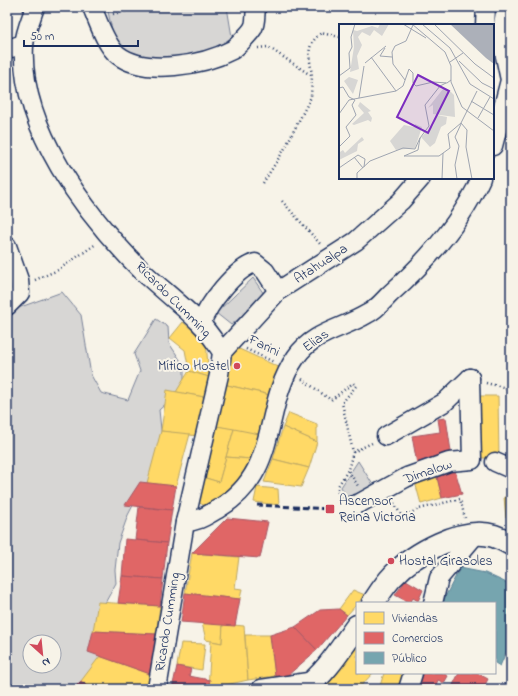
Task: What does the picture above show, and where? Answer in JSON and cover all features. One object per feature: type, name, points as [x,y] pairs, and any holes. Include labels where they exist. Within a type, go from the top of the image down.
[{"type":"main road","points":[[374,602],[394,575],[415,556],[440,544],[476,534],[494,536],[511,544]]},
{"type":"main road","points":[[309,685],[328,666],[356,627]]},
{"type":"street","name":"Ricardo Cumming","points":[[35,7],[16,47],[47,144],[60,168],[89,211],[141,270],[226,346],[218,375],[185,522],[157,689]]},
{"type":"street","points":[[99,11],[104,35],[117,54],[135,64],[166,67],[198,62],[234,50],[253,28],[256,7]]},
{"type":"street","points":[[486,7],[494,24]]},
{"type":"street","points":[[494,142],[511,80],[503,47],[494,25],[506,7]]},
{"type":"street","name":"Atahualpa","points":[[226,346],[278,291],[332,258],[356,241],[401,201],[419,179]]},
{"type":"street","name":"Elias","points":[[185,522],[194,522],[230,502],[246,486],[260,465],[288,368],[304,346],[330,330],[368,314],[401,285],[436,248],[471,199],[481,179]]},
{"type":"street","points":[[7,246],[19,280],[20,293],[7,306]]},
{"type":"street","points":[[201,324],[205,312],[238,272],[246,266],[255,263],[260,266],[278,291]]},
{"type":"street","points":[[386,436],[445,402],[470,378]]},
{"type":"street","name":"Dimalow","points":[[342,509],[360,503],[407,477],[450,462],[472,460],[470,378]]},
{"type":"street","points":[[495,462],[511,468]]},
{"type":"street","points":[[433,602],[439,578],[476,534]]},
{"type":"street","points":[[408,689],[413,674]]},
{"type":"street","points":[[261,689],[309,685]]},
{"type":"path","points":[[99,11],[143,7]]},
{"type":"path","points":[[263,183],[284,150],[311,96],[312,76],[309,51],[311,41],[321,33],[339,37]]},
{"type":"path","points":[[234,50],[268,47],[312,76]]},
{"type":"path","points":[[282,201],[332,258]]},
{"type":"path","points":[[31,282],[58,270],[110,235]]},
{"type":"path","name":"Farini","points":[[226,346],[288,368],[331,400],[353,383],[356,386],[342,403],[352,453],[386,436]]},
{"type":"path","points":[[470,378],[511,389]]},
{"type":"path","points":[[342,509],[338,497],[338,486],[348,470]]},
{"type":"path","points":[[402,517],[419,509],[460,499]]},
{"type":"shaded area","points":[[107,7],[227,7],[232,37],[215,49],[173,62],[139,62],[115,44]]},
{"type":"shaded area","points":[[253,278],[266,297],[231,325],[216,313]]},
{"type":"shaded area","points":[[62,292],[81,315],[91,375],[101,393],[128,400],[140,371],[134,354],[156,319],[168,327],[169,343],[184,366],[184,387],[159,410],[162,439],[156,478],[140,492],[128,515],[118,543],[115,570],[116,583],[99,614],[104,661],[84,689],[7,689],[7,312]]},
{"type":"shaded area","points":[[358,461],[377,491],[349,501],[341,487]]},
{"type":"building: Viviendas","points":[[183,322],[206,342],[209,377],[189,371],[185,350],[170,338]]},
{"type":"building: Viviendas","points":[[237,348],[283,369],[270,395],[223,384],[231,354]]},
{"type":"building: Viviendas","points":[[189,371],[209,377],[204,397],[176,392]]},
{"type":"building: Viviendas","points":[[223,384],[270,395],[261,435],[211,425]]},
{"type":"building: Viviendas","points":[[167,390],[204,397],[197,436],[161,431]]},
{"type":"building: Viviendas","points":[[479,396],[498,396],[499,458],[480,458]]},
{"type":"building: Viviendas","points":[[289,413],[317,424],[317,442],[283,427]]},
{"type":"building: Viviendas","points":[[211,425],[234,429],[219,482],[199,476]]},
{"type":"building: Viviendas","points":[[283,427],[317,442],[309,468],[273,459]]},
{"type":"building: Viviendas","points":[[234,429],[259,434],[251,459],[226,457]]},
{"type":"building: Viviendas","points":[[161,431],[190,434],[176,486],[147,483]]},
{"type":"building: Viviendas","points":[[226,457],[251,459],[236,483],[207,507],[194,500],[199,476],[219,482]]},
{"type":"building: Viviendas","points":[[273,459],[309,468],[301,487],[264,482]]},
{"type":"building: Viviendas","points":[[436,473],[442,498],[421,504],[415,482]]},
{"type":"building: Viviendas","points":[[257,487],[278,489],[279,505],[254,502]]},
{"type":"building: Viviendas","points":[[504,497],[511,497],[511,517],[506,518]]},
{"type":"building: Viviendas","points":[[192,553],[239,557],[235,588],[242,589],[240,599],[185,593]]},
{"type":"building: Viviendas","points":[[353,590],[365,595],[359,602],[356,602],[356,605],[347,615],[339,609]]},
{"type":"building: Viviendas","points":[[98,602],[160,606],[156,634],[93,631]]},
{"type":"building: Viviendas","points":[[202,623],[223,624],[222,643],[206,640]]},
{"type":"building: Viviendas","points":[[223,624],[244,626],[248,680],[208,689],[211,641],[222,643]]},
{"type":"building: Viviendas","points":[[245,635],[270,635],[275,676],[248,680]]},
{"type":"building: Viviendas","points":[[181,643],[205,644],[202,670],[177,666]]},
{"type":"building: Viviendas","points":[[356,647],[356,674],[372,674],[358,689],[330,689],[324,684],[342,666]]},
{"type":"building: Viviendas","points":[[100,656],[153,675],[151,689],[90,689],[81,681]]},
{"type":"building: Viviendas","points":[[384,674],[404,675],[399,689],[379,689]]},
{"type":"building: Comercios","points":[[446,418],[452,458],[417,464],[412,436],[440,432],[438,419]]},
{"type":"building: Comercios","points":[[454,467],[462,494],[442,498],[436,473]]},
{"type":"building: Comercios","points":[[140,482],[176,486],[172,510],[125,505]]},
{"type":"building: Comercios","points":[[139,507],[172,510],[167,543],[135,540]]},
{"type":"building: Comercios","points":[[227,518],[268,522],[260,558],[192,553]]},
{"type":"building: Comercios","points":[[125,539],[167,543],[163,579],[122,576]]},
{"type":"building: Comercios","points":[[122,576],[163,579],[160,606],[118,603]]},
{"type":"building: Comercios","points":[[406,580],[423,590],[418,601],[413,598],[411,602],[408,602],[395,595]]},
{"type":"building: Comercios","points":[[185,593],[240,599],[235,626],[181,622]]},
{"type":"building: Comercios","points":[[339,609],[347,615],[317,650],[295,627],[320,610]]},
{"type":"building: Comercios","points":[[295,627],[317,650],[287,676],[275,676],[270,635]]},
{"type":"building: Comercios","points":[[93,631],[156,634],[153,675],[88,652]]},
{"type":"building: Comercios","points":[[177,666],[191,669],[189,676],[210,680],[208,689],[172,689]]},
{"type":"building: Comercios","points":[[418,674],[444,674],[448,676],[444,683],[438,680],[436,685],[443,689],[410,689]]},
{"type":"building: Comercios","points":[[458,674],[479,674],[488,679],[483,689],[451,689]]},
{"type":"building: Comercios","points":[[81,681],[90,689],[73,689]]},
{"type":"building: Público","points":[[460,568],[485,573],[511,585],[509,590],[511,591],[511,641],[500,666],[496,664],[496,602],[443,602]]},
{"type":"railway","points":[[257,505],[330,509]]},
{"type":"place","name":"Mítico Hostel","points":[[237,366]]},
{"type":"place","name":"Ascensor Reina Victoria","points":[[330,509]]},
{"type":"place","name":"Hostal Girasoles","points":[[391,561]]}]
